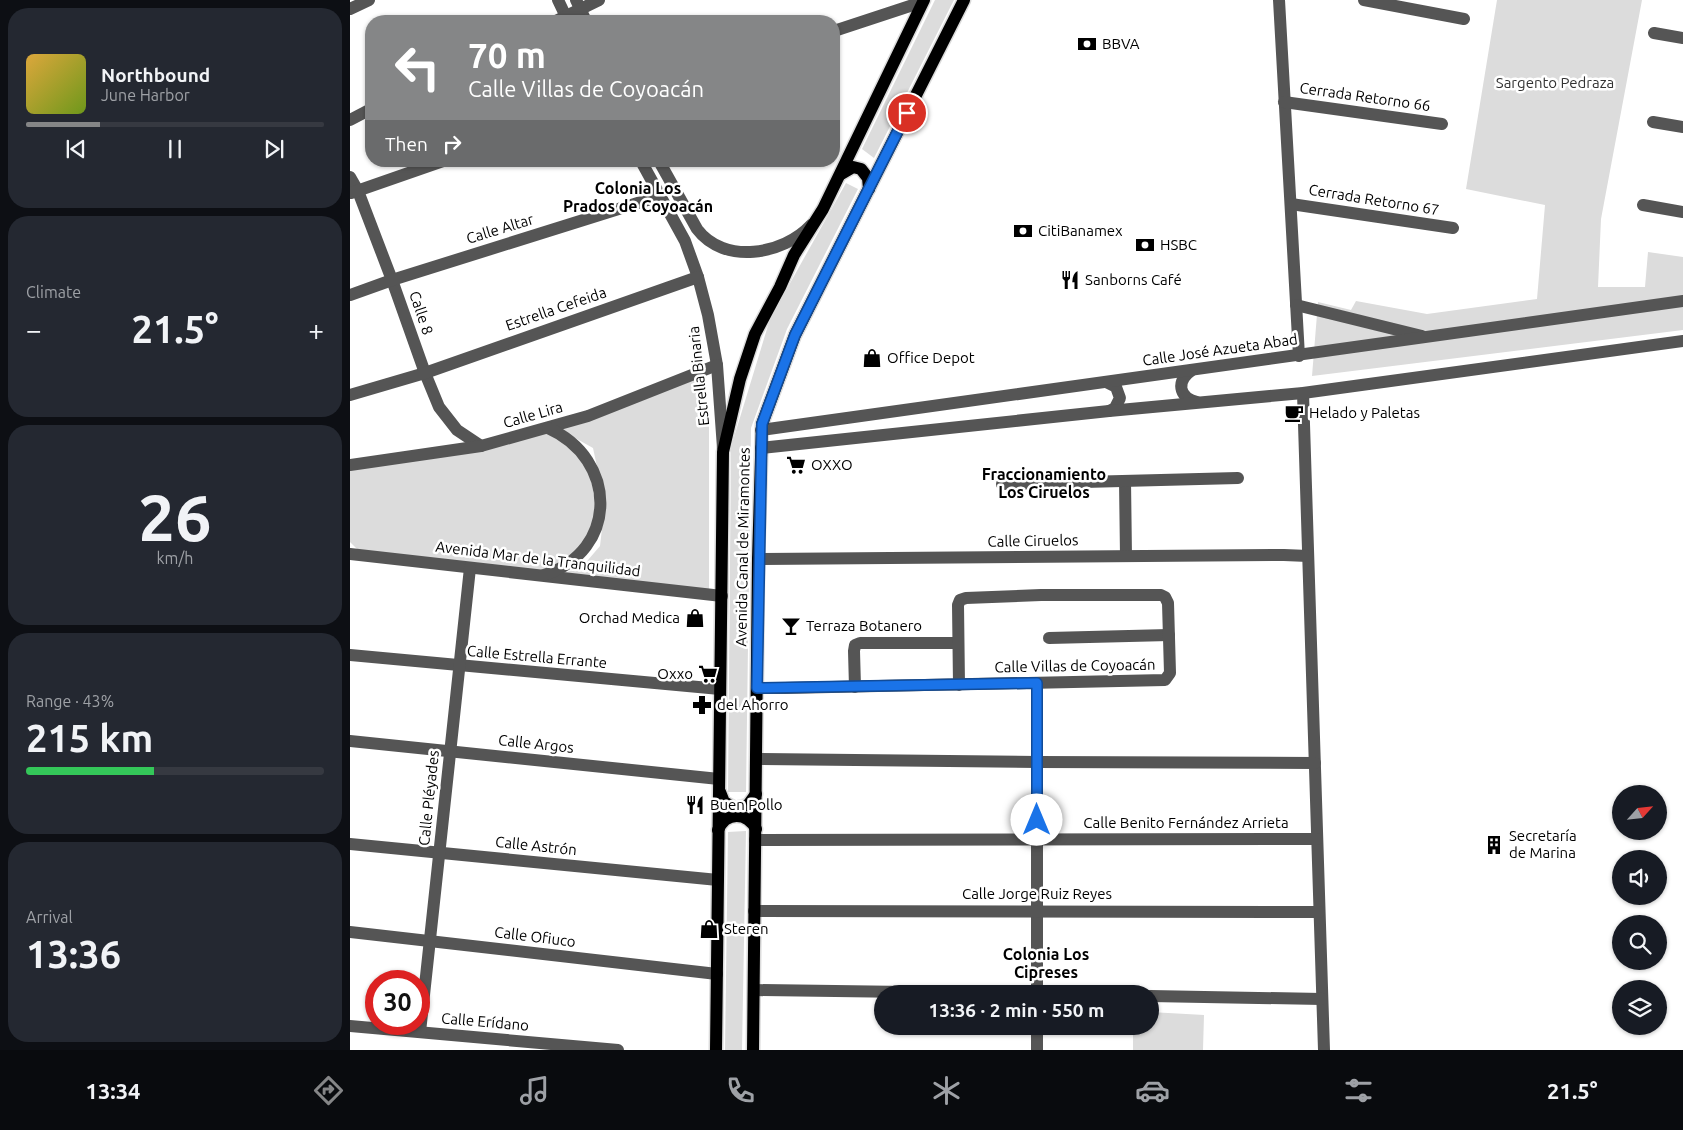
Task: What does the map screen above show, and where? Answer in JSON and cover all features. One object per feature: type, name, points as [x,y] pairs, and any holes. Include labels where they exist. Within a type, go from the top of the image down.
[{"type":"main road","name":"Avenida Canal de Miramontes","points":[[753,1050],[758,559],[762,424],[795,335],[964,0]]},
{"type":"main road","name":"Avenida Canal de Miramontes","points":[[716,1050],[723,452],[740,379],[755,334],[780,287],[794,255],[823,209],[841,174],[923,1]]},
{"type":"main road","points":[[854,147],[855,156],[864,165],[874,166],[882,162]]},
{"type":"main road","points":[[841,174],[853,167],[861,169],[868,178],[869,189]]},
{"type":"main road","points":[[719,784],[724,802],[735,808],[748,805],[756,794]]},
{"type":"main road","points":[[718,830],[725,819],[737,815],[749,819],[756,834]]},
{"type":"street","points":[[350,9],[369,0]]},
{"type":"street","points":[[558,0],[562,15]]},
{"type":"street","points":[[568,15],[578,4],[599,0]]},
{"type":"street","points":[[1279,0],[1300,356]]},
{"type":"street","points":[[1364,0],[1464,19]]},
{"type":"street","points":[[840,29],[923,1]]},
{"type":"street","points":[[1654,33],[1683,38]]},
{"type":"street","name":"Cerrada Retorno 66","points":[[1284,102],[1442,124]]},
{"type":"street","points":[[350,120],[365,112]]},
{"type":"street","points":[[1653,122],[1683,127]]},
{"type":"street","points":[[354,192],[426,167]]},
{"type":"street","name":"Estrella Binaria","points":[[644,167],[688,249],[698,277],[708,315],[717,365],[723,452]]},
{"type":"street","points":[[662,167],[704,239],[720,247],[756,252],[774,248],[797,237],[816,220],[823,209]]},
{"type":"street","name":"Calle 8","points":[[350,177],[354,192],[392,280],[439,407],[457,430],[481,446]]},
{"type":"street","name":"Calle Altar","points":[[350,295],[392,280],[660,196]]},
{"type":"street","name":"Cerrada Retorno 67","points":[[1291,204],[1453,228]]},
{"type":"street","points":[[1643,205],[1683,212]]},
{"type":"street","points":[[688,249],[696,252],[700,250],[703,247],[704,239]]},
{"type":"street","name":"Estrella Cefeida","points":[[350,395],[425,373],[698,277]]},
{"type":"street","name":"Calle José Azueta Abad","points":[[761,430],[1683,301]]},
{"type":"street","points":[[1296,305],[1429,337]]},
{"type":"street","points":[[761,448],[1109,410],[1303,393],[1683,340]]},
{"type":"street","name":"Calle Lira","points":[[350,465],[481,446],[548,428],[588,416],[717,365]]},
{"type":"street","points":[[1192,370],[1185,374],[1181,388],[1184,395],[1190,400],[1197,402]]},
{"type":"street","points":[[1106,382],[1116,386],[1120,398],[1119,403],[1109,410]]},
{"type":"street","points":[[1303,393],[1324,1050]]},
{"type":"street","points":[[541,576],[561,568],[585,547],[596,528],[600,507],[597,479],[590,463],[568,438],[548,428]]},
{"type":"street","points":[[1002,484],[1238,478]]},
{"type":"street","points":[[1125,481],[1126,556]]},
{"type":"street","name":"Avenida Mar de la Tranquilidad","points":[[352,554],[722,596]]},
{"type":"street","name":"Calle Ciruelos","points":[[758,559],[1308,556]]},
{"type":"street","name":"Calle Pléyades","points":[[427,970],[470,568]]},
{"type":"street","name":"Calle Villas de Coyoacán","points":[[757,688],[1166,680],[1170,673],[1168,603],[1165,597],[1161,595],[966,598],[960,600],[958,605],[958,643]]},
{"type":"street","points":[[1049,638],[1169,636]]},
{"type":"street","points":[[855,687],[854,652],[855,646],[860,643],[958,643],[959,684]]},
{"type":"street","name":"Calle Estrella Errante","points":[[350,655],[720,689]]},
{"type":"street","points":[[1037,683],[1037,985]]},
{"type":"street","name":"Calle Argos","points":[[350,742],[719,784]]},
{"type":"street","points":[[756,759],[1315,763]]},
{"type":"street","name":"Calle Benito Fernández Arrieta","points":[[756,834],[1037,840],[1317,839]]},
{"type":"street","name":"Calle Astrón","points":[[350,844],[718,880]]},
{"type":"street","name":"Calle Jorge Ruiz Reyes","points":[[754,911],[1319,912]]},
{"type":"street","name":"Calle Ofiuco","points":[[350,932],[717,974]]},
{"type":"street","points":[[754,990],[874,992]]},
{"type":"street","points":[[1159,996],[1322,999]]},
{"type":"street","name":"Calle Erídano","points":[[350,1026],[365,1027]]},
{"type":"street","name":"Calle Erídano","points":[[430,1033],[618,1050]]},
{"type":"street","points":[[1037,1035],[1037,1050]]},
{"type":"green space","points":[[935,0],[954,0],[874,158],[862,149]]},
{"type":"green space","name":"Sargento Pedraza","points":[[1497,0],[1642,0],[1601,219],[1598,287],[1645,287],[1648,252],[1683,257],[1683,330],[1312,376],[1318,302],[1351,310],[1356,301],[1427,314],[1537,299],[1545,205],[1466,189]]},
{"type":"green space","points":[[846,183],[858,189],[787,329],[751,428],[746,792],[728,792],[731,447],[770,319]]},
{"type":"green space","points":[[702,372],[709,426],[709,591],[558,575],[582,567],[600,546],[603,520],[602,490],[593,448],[559,429]]},
{"type":"green space","points":[[541,432],[550,434],[583,456],[589,468],[594,496],[595,537],[591,546],[540,573],[360,552],[350,542],[350,471],[352,469]]},
{"type":"green space","points":[[746,831],[742,1050],[725,1050],[728,832]]},
{"type":"green space","points":[[1159,1012],[1204,1015],[1203,1050],[1133,1050],[1133,1035],[1159,1035]]},
{"type":"place","name":"BBVA","points":[[1087,44]]},
{"type":"place","name":"CitiBanamex","points":[[1023,231]]},
{"type":"place","name":"HSBC","points":[[1145,245]]},
{"type":"place","name":"Sanborns Café","points":[[1070,280]]},
{"type":"place","name":"Office Depot","points":[[872,358]]},
{"type":"place","name":"Helado y Paletas","points":[[1294,413]]},
{"type":"place","name":"OXXO","points":[[796,465]]},
{"type":"place","name":"Orchad Medica","points":[[695,618]]},
{"type":"place","name":"Terraza Botanero","points":[[791,626]]},
{"type":"place","name":"Oxxo","points":[[708,674]]},
{"type":"place","name":"del Ahorro","points":[[702,705]]},
{"type":"place","name":"Buen Pollo","points":[[695,805]]},
{"type":"place","name":"Secretaría de Marina","points":[[1494,845]]},
{"type":"place","name":"Steren","points":[[709,929]]},
{"type":"district","name":"Colonia Los Prados de Coyoacán","points":[[638,197]]},
{"type":"district","name":"Fraccionamiento Los Ciruelos","points":[[1044,483]]},
{"type":"district","name":"Colonia Los Cipreses","points":[[1046,963]]},
{"type":"route","points":[[907,113],[795,335],[762,424],[757,688],[1037,683],[1037,820]]}]
